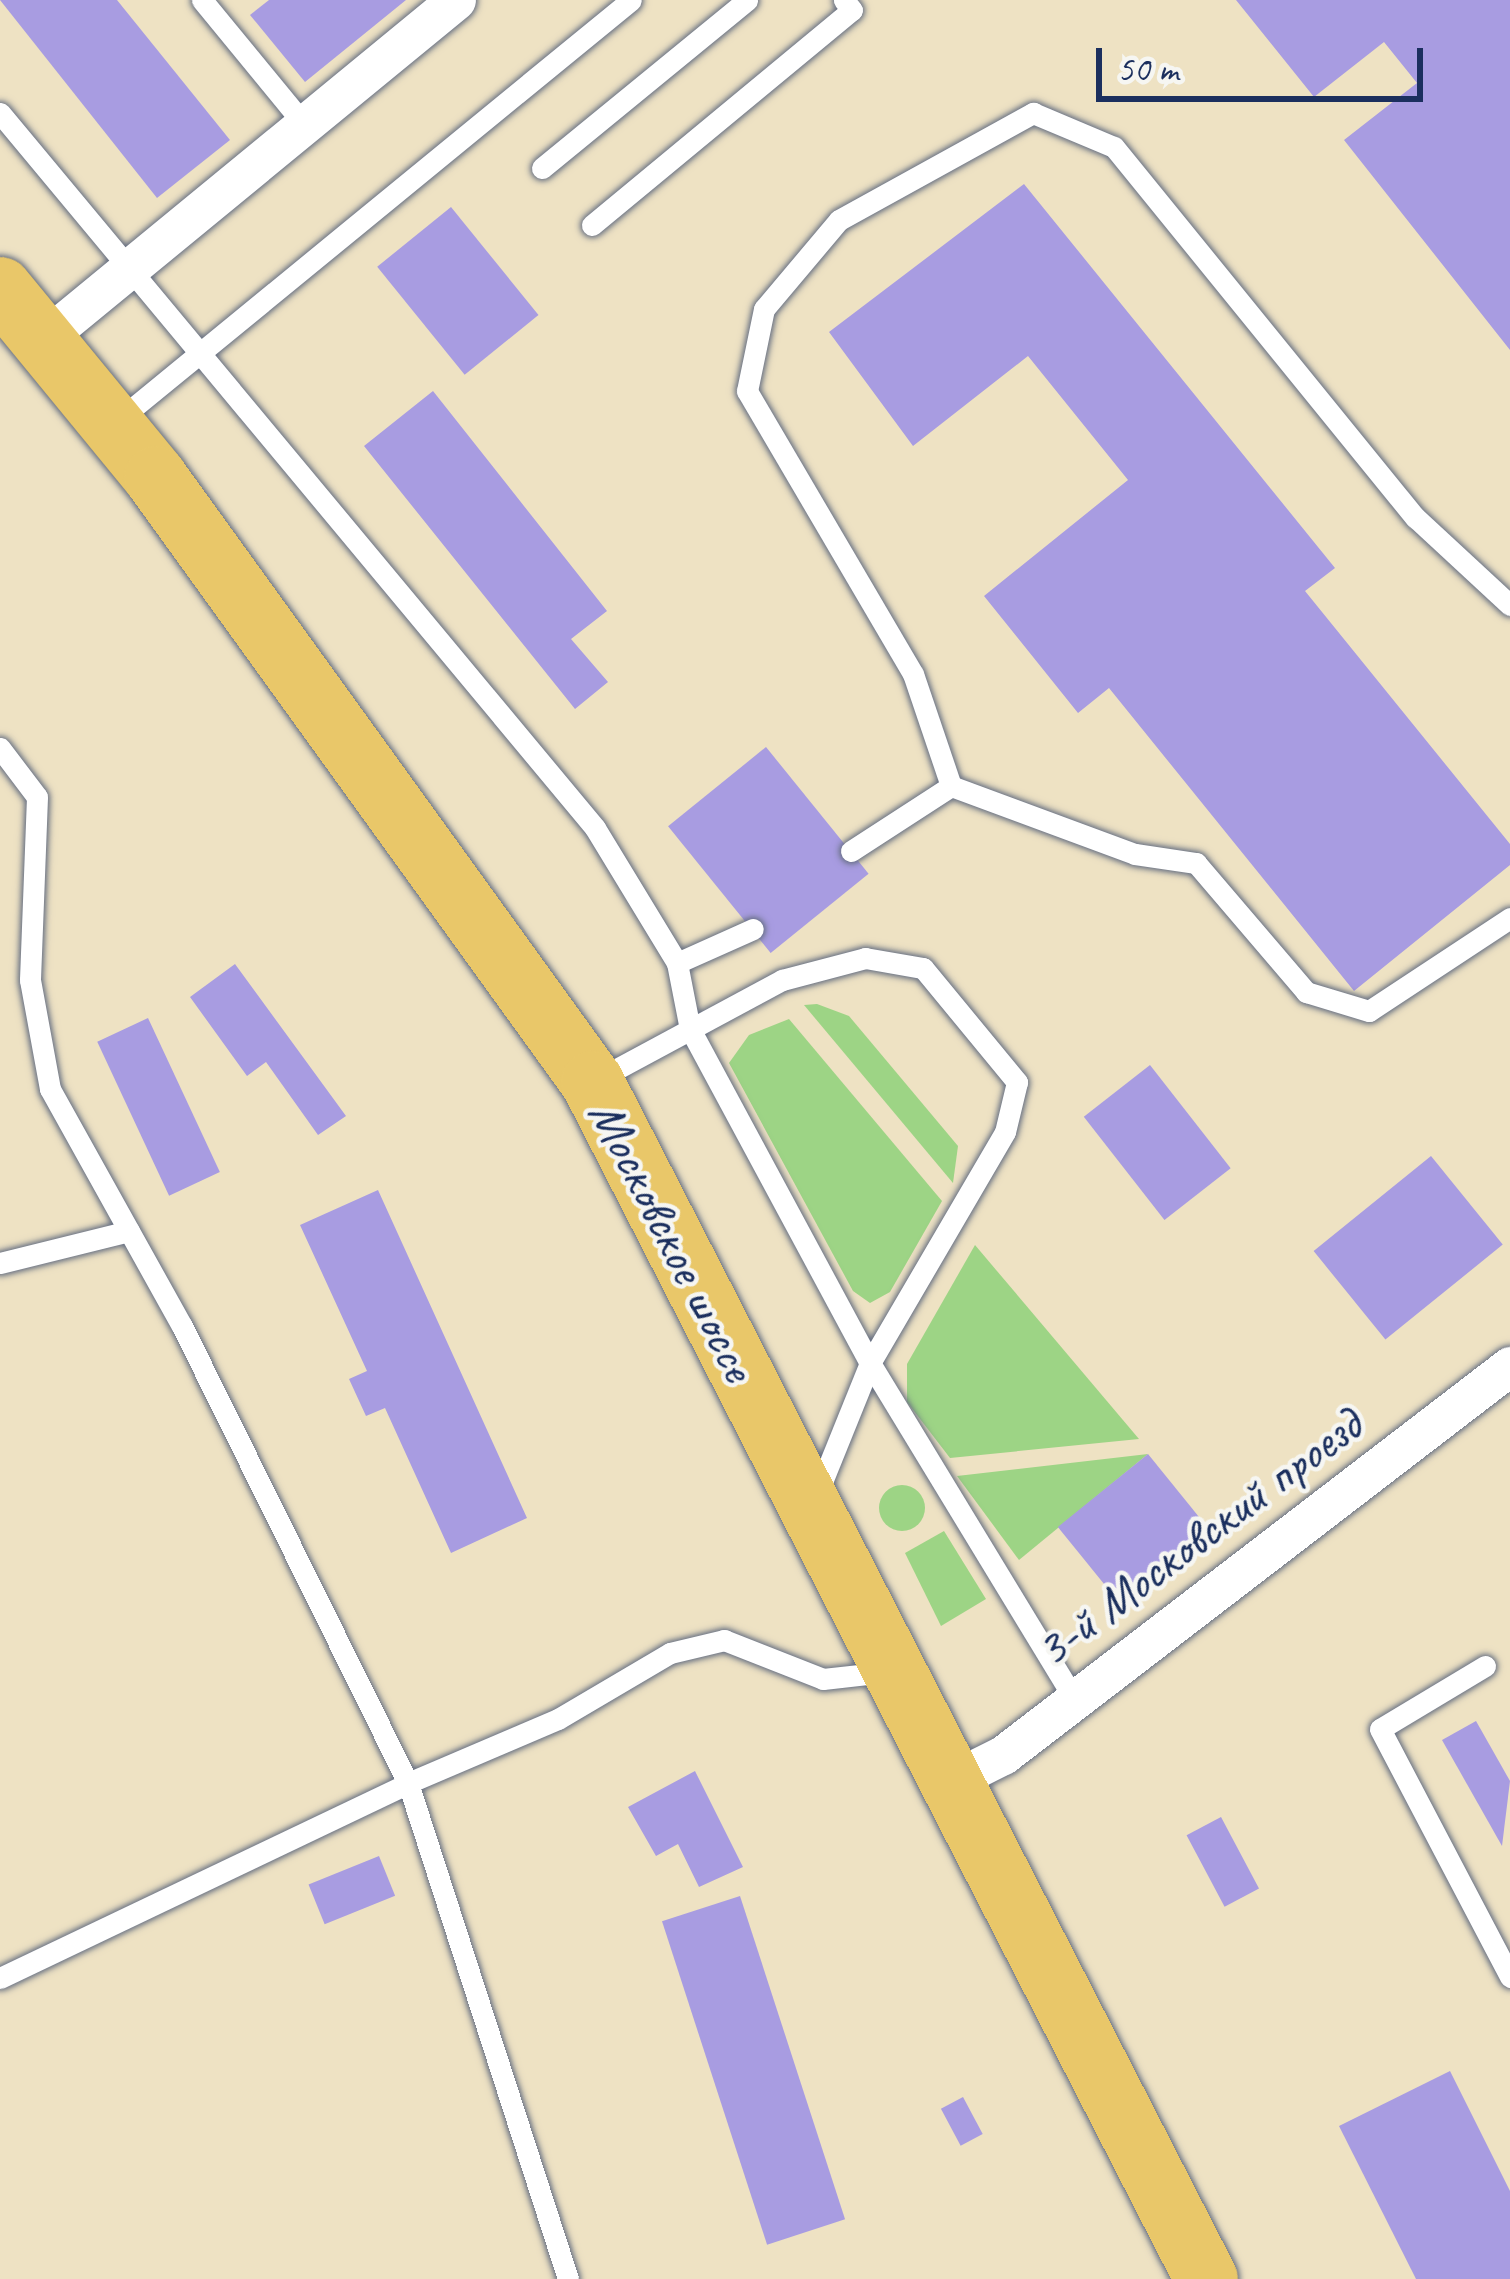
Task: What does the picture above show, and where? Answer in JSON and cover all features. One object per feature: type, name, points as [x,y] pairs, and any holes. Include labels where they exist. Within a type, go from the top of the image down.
[{"type":"main road","name":"Московское шоссе","points":[[0,288],[112,425],[592,1082],[812,1509],[945,1784],[1207,2279]]},
{"type":"street","points":[[41,341],[456,0]]},
{"type":"street","name":"3-й Московский проезд","points":[[945,1784],[1075,1700],[1510,1366]]},
{"type":"lane","points":[[112,425],[631,0]]},
{"type":"lane","points":[[542,168],[747,0]]},
{"type":"lane","points":[[592,225],[852,10],[844,0]]},
{"type":"lane","points":[[214,5],[304,124]]},
{"type":"lane","points":[[0,113],[595,828],[677,963],[690,1029],[870,1363],[1075,1700]]},
{"type":"lane","points":[[951,786],[914,674],[747,391],[764,309],[839,220],[1033,113],[1114,147],[1416,518],[1510,604]]},
{"type":"lane","points":[[0,748],[37,797],[30,980],[50,1089],[129,1231],[408,1784],[568,2279]]},
{"type":"lane","points":[[851,851],[951,786]]},
{"type":"lane","points":[[951,786],[1135,854],[1196,863],[1306,992],[1370,1011],[1510,918]]},
{"type":"lane","points":[[677,963],[753,929]]},
{"type":"lane","points":[[592,1082],[782,980],[902,958],[923,968],[1017,1082],[1005,1132],[870,1363],[812,1509]]},
{"type":"lane","points":[[0,1263],[129,1231]]},
{"type":"lane","points":[[0,1978],[408,1784],[558,1719],[670,1653],[724,1640],[823,1679],[890,1672]]},
{"type":"lane","points":[[1484,1666],[1380,1729],[1510,1977]]},
{"type":"green space","points":[[817,1004],[849,1016],[958,1146],[953,1183],[804,1005]]},
{"type":"green space","points":[[789,1019],[942,1201],[890,1292],[870,1303],[853,1291],[729,1063],[749,1035]]},
{"type":"green space","points":[[975,1245],[1139,1439],[950,1458],[907,1402],[907,1364]]},
{"type":"green space","points":[[1148,1454],[1019,1560],[957,1476]]},
{"type":"green space","points":[[902,1485],[918,1492],[925,1508],[918,1524],[902,1531],[886,1524],[879,1508],[886,1492]]},
{"type":"green space","points":[[944,1531],[986,1599],[941,1626],[905,1553]]},
{"type":"building","points":[[0,0],[117,0],[230,140],[157,198]]},
{"type":"building","points":[[269,0],[406,0],[305,82],[250,15]]},
{"type":"building","points":[[1236,0],[1510,0],[1510,350],[1344,140],[1417,83],[1384,42],[1314,97]]},
{"type":"building","points":[[1024,184],[1335,568],[1305,591],[1510,844],[1510,865],[1354,991],[1109,688],[1078,713],[984,596],[1128,480],[1028,356],[913,446],[829,332]]},
{"type":"building","points":[[451,207],[538,315],[465,375],[377,267]]},
{"type":"building","points":[[433,391],[607,611],[571,639],[608,682],[575,709],[364,446]]},
{"type":"building","points":[[766,747],[869,874],[771,953],[668,826]]},
{"type":"building","points":[[235,964],[346,1116],[318,1135],[266,1062],[247,1076],[190,997]]},
{"type":"building","points":[[148,1018],[220,1172],[169,1196],[97,1042]]},
{"type":"building","points":[[1150,1065],[1231,1168],[1164,1220],[1084,1117]]},
{"type":"building","points":[[1431,1156],[1503,1245],[1385,1340],[1314,1251]]},
{"type":"building","points":[[378,1190],[527,1518],[451,1553],[385,1408],[366,1416],[349,1379],[367,1371],[300,1225]]},
{"type":"building","points":[[1148,1454],[1208,1529],[1118,1602],[1058,1527]]},
{"type":"building","points":[[1476,1721],[1510,1781],[1502,1846],[1442,1740]]},
{"type":"building","points":[[695,1771],[743,1867],[699,1887],[678,1844],[656,1856],[628,1807]]},
{"type":"building","points":[[1221,1817],[1259,1889],[1225,1907],[1187,1835]]},
{"type":"building","points":[[379,1856],[395,1896],[325,1924],[309,1884]]},
{"type":"building","points":[[740,1896],[845,2219],[767,2245],[662,1921]]},
{"type":"building","points":[[1450,2071],[1510,2191],[1510,2279],[1416,2279],[1339,2126]]},
{"type":"building","points":[[963,2097],[983,2134],[961,2146],[941,2109]]}]
